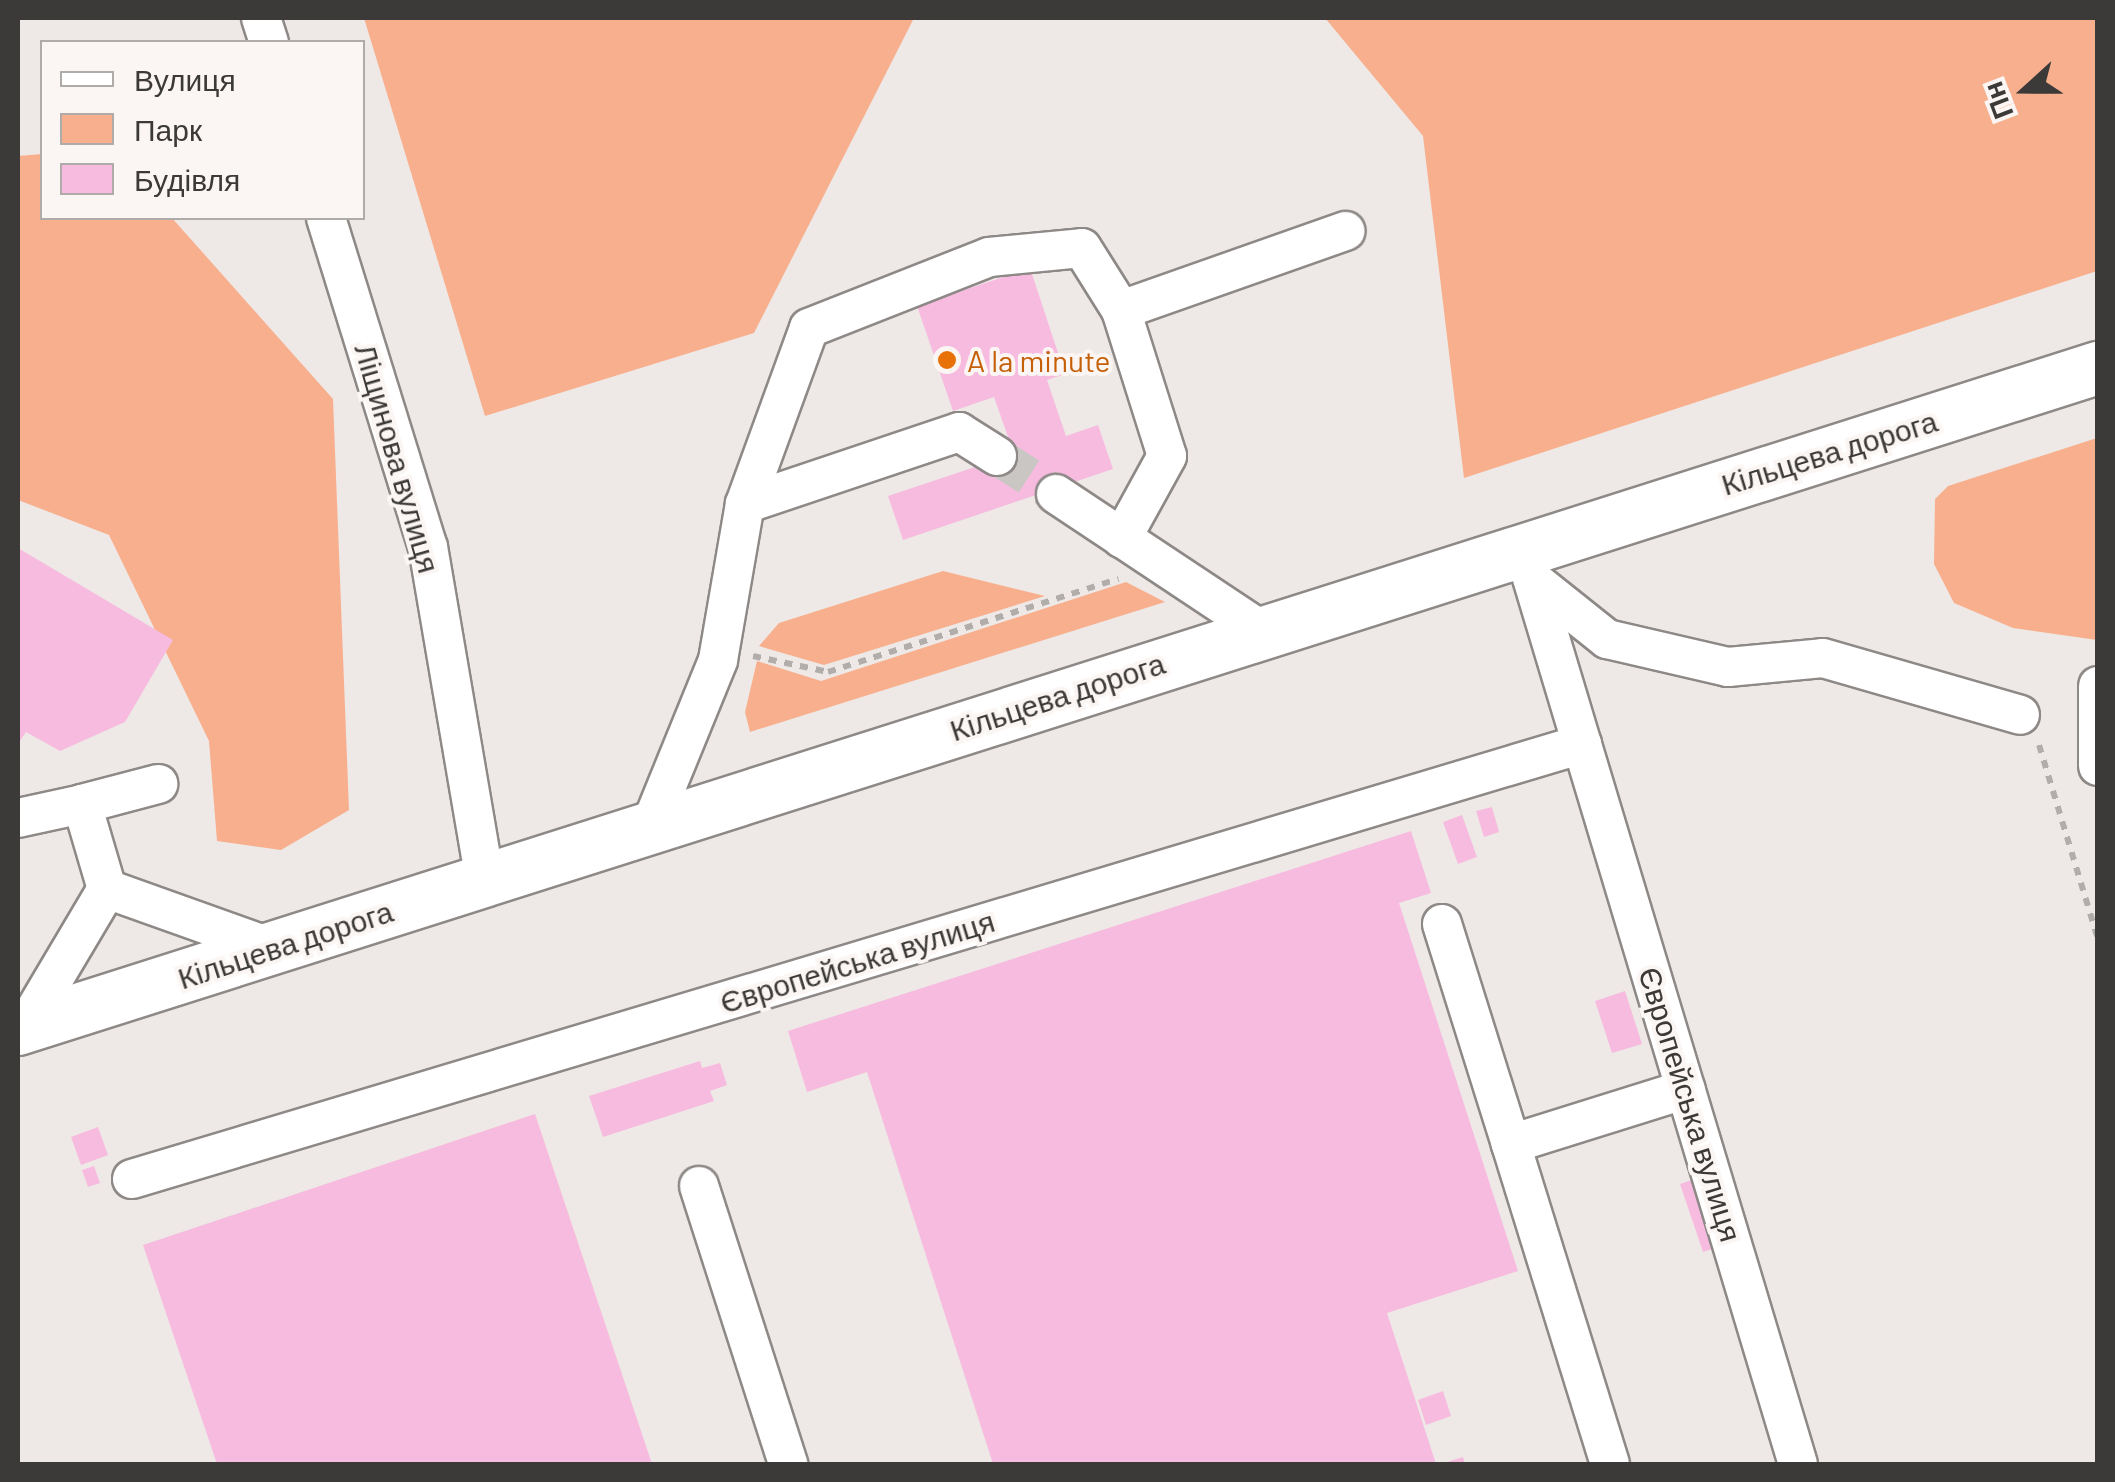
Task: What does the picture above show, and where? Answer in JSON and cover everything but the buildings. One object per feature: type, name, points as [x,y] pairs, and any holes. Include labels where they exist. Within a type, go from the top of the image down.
[{"type":"highway","name":"Кільцева дорога","points":[[21,1028],[1261,630],[1528,564],[2098,368]]},
{"type":"street","name":"Ліщинова вулиця","points":[[327,220],[428,547],[486,880]]},
{"type":"street","points":[[1121,310],[1345,231]]},
{"type":"street","points":[[650,828],[718,660],[746,504],[809,328],[989,257],[1046,246],[1082,248],[1121,310],[1166,456],[1127,555]]},
{"type":"street","points":[[746,504],[960,432],[997,456]]},
{"type":"street","points":[[1056,494],[1127,555],[1261,630]]},
{"type":"street","points":[[1528,564],[1608,639],[1728,667],[1823,658],[2020,715]]},
{"type":"street","name":"Європейська вулиця","points":[[1528,564],[1798,1464]]},
{"type":"street","points":[[2098,686],[2098,766]]},
{"type":"street","name":"Європейська вулиця","points":[[132,1178],[1582,744]]},
{"type":"street","points":[[18,818],[158,784]]},
{"type":"street","points":[[21,1028],[107,889],[82,804]]},
{"type":"street","points":[[107,889],[273,948]]},
{"type":"street","points":[[1442,924],[1610,1464]]},
{"type":"street","points":[[1511,1144],[1686,1089]]},
{"type":"street","points":[[699,1186],[788,1464]]},
{"type":"path","points":[[742,666],[756,653],[828,672],[1127,555]]},
{"type":"path","points":[[2020,715],[2050,769],[2098,939]]},
{"type":"green space","points":[[364,18],[914,18],[754,333],[485,416]]},
{"type":"green space","points":[[1325,18],[2097,18],[2097,271],[1464,478],[1423,136]]},
{"type":"green space","points":[[40,154],[40,220],[174,220],[333,399],[349,810],[281,850],[217,841],[209,741],[109,535],[18,500],[18,156]]},
{"type":"green space","points":[[2097,438],[2097,640],[2013,628],[1954,603],[1934,564],[1935,499],[1948,486]]},
{"type":"green space","points":[[943,571],[1045,596],[824,665],[759,646],[779,623]]},
{"type":"green space","points":[[1126,582],[1165,602],[750,732],[745,712],[757,661],[821,681]]},
{"type":"tunnel","points":[[997,456],[1056,494]]},
{"type":"place","name":"A la minute","points":[[947,360]]}]
